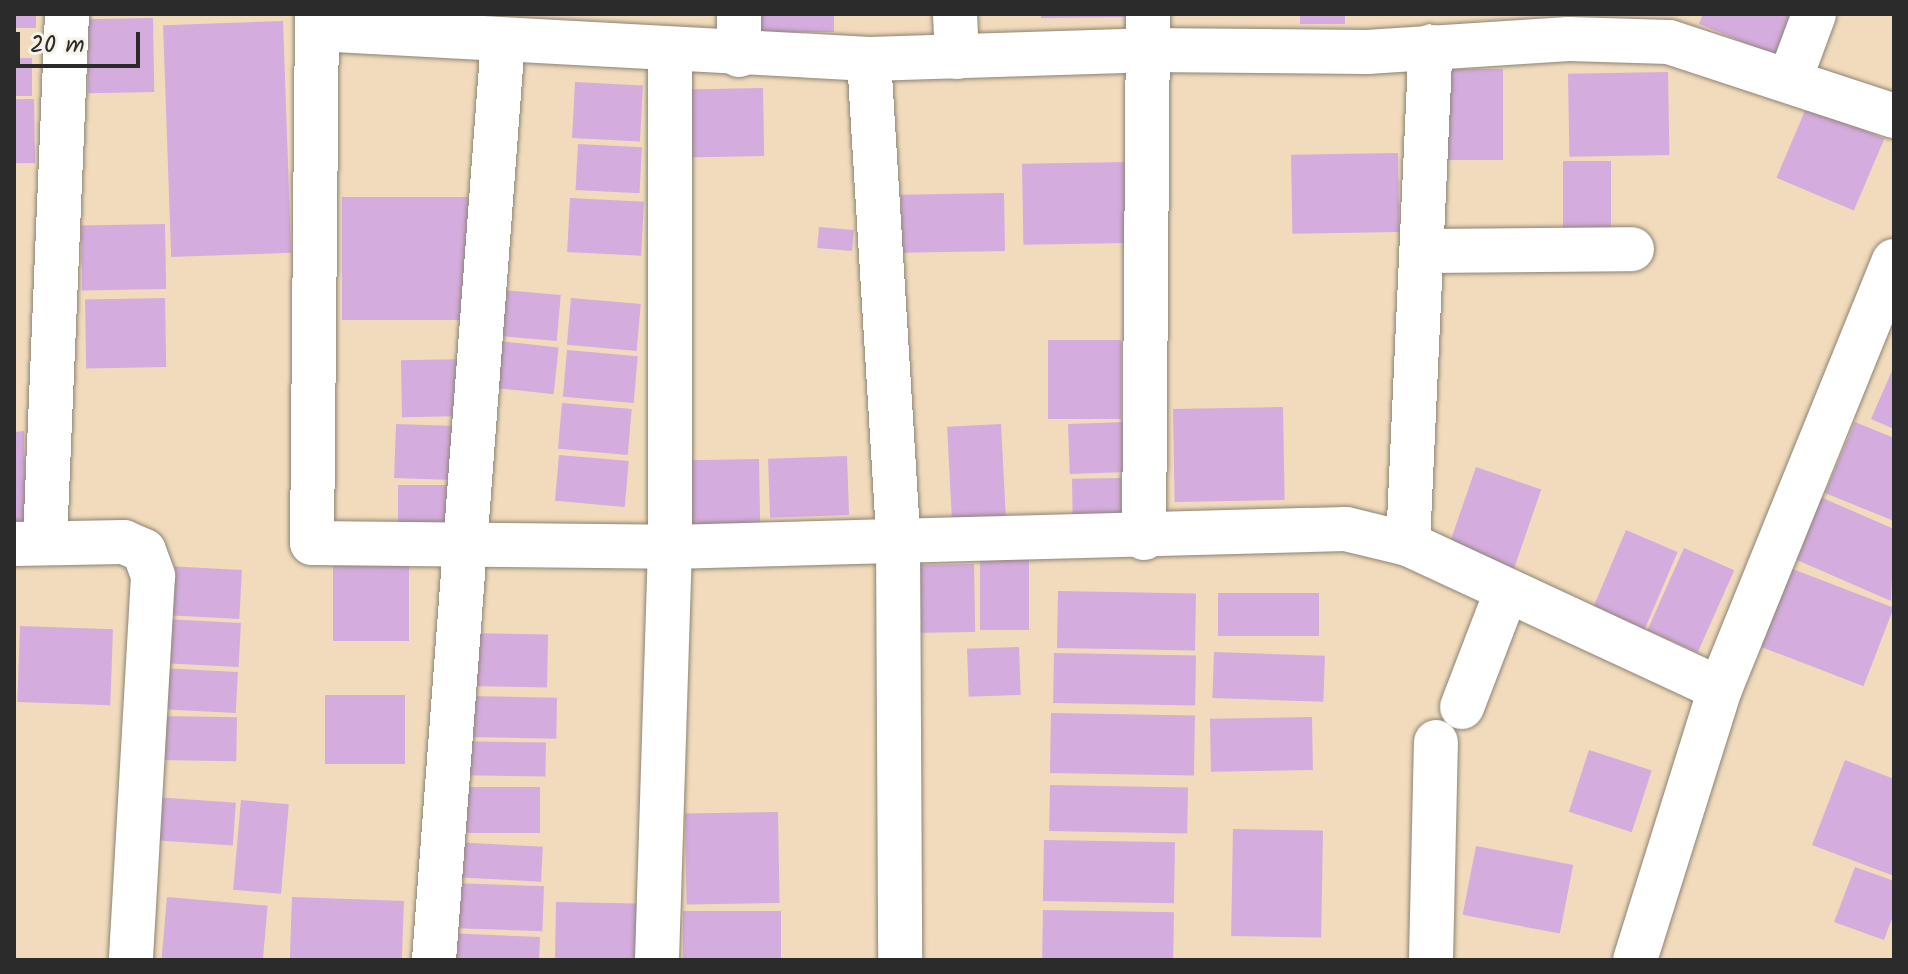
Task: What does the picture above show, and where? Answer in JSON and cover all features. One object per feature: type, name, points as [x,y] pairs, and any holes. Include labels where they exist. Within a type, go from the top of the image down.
[{"type":"street","points":[[67,14],[29,542],[124,542],[144,551],[153,576],[131,960]]},
{"type":"street","points":[[955,14],[957,57]]},
{"type":"street","points":[[1790,79],[1814,14]]},
{"type":"street","points":[[1720,689],[1408,544],[1346,529],[1144,538],[898,540],[670,547],[312,543],[317,21],[522,32],[670,50],[739,34],[869,59],[957,57],[1148,32],[1367,33],[1431,47],[1570,27],[1669,42],[1790,79],[1894,116]]},
{"type":"street","points":[[434,960],[467,544],[522,32]]},
{"type":"street","points":[[1144,538],[1148,32]]},
{"type":"street","points":[[1408,544],[1431,47]]},
{"type":"street","points":[[657,960],[670,547],[670,50]]},
{"type":"street","points":[[869,59],[898,540],[900,960]]},
{"type":"street","points":[[1422,251],[1632,249]]},
{"type":"street","points":[[1635,960],[1720,689],[1894,261]]},
{"type":"street","points":[[1462,707],[1507,590]]},
{"type":"street","points":[[1431,960],[1436,742]]},
{"type":"building","points":[[14,14],[36,14],[36,28],[14,28]]},
{"type":"building","points":[[753,14],[834,14],[834,32],[753,32]]},
{"type":"building","points":[[1041,14],[1130,14],[1130,17],[1041,18]]},
{"type":"building","points":[[1300,14],[1345,14],[1345,24],[1300,24]]},
{"type":"building","points":[[1703,14],[1798,14],[1780,57],[1699,24]]},
{"type":"building","points":[[153,18],[154,92],[88,93],[87,19]]},
{"type":"building","points":[[283,21],[291,253],[171,257],[163,25]]},
{"type":"building","points":[[14,58],[32,58],[32,96],[14,96]]},
{"type":"building","points":[[1443,69],[1503,69],[1503,160],[1443,160]]},
{"type":"building","points":[[1668,72],[1669,155],[1569,157],[1568,74]]},
{"type":"building","points":[[575,82],[643,86],[640,141],[572,138]]},
{"type":"building","points":[[763,88],[764,156],[684,157],[683,89]]},
{"type":"building","points":[[14,99],[34,99],[35,163],[15,163]]},
{"type":"building","points":[[1807,106],[1884,139],[1854,211],[1777,178]]},
{"type":"building","points":[[578,144],[642,147],[640,193],[576,190]]},
{"type":"building","points":[[1398,153],[1399,232],[1292,234],[1291,155]]},
{"type":"building","points":[[1563,161],[1611,161],[1611,245],[1563,245]]},
{"type":"building","points":[[1127,162],[1128,243],[1023,245],[1022,164]]},
{"type":"building","points":[[1004,193],[1005,251],[902,253],[901,195]]},
{"type":"building","points":[[342,197],[468,197],[468,320],[342,320]]},
{"type":"building","points":[[570,198],[644,202],[641,256],[567,252]]},
{"type":"building","points":[[165,224],[166,289],[82,290],[81,225]]},
{"type":"building","points":[[819,227],[854,230],[852,251],[817,248]]},
{"type":"building","points":[[491,289],[561,295],[557,341],[487,335]]},
{"type":"building","points":[[165,298],[166,367],[86,368],[85,299]]},
{"type":"building","points":[[571,298],[641,304],[637,351],[567,345]]},
{"type":"building","points":[[488,340],[559,347],[554,394],[483,387]]},
{"type":"building","points":[[1048,340],[1121,340],[1121,419],[1048,419]]},
{"type":"building","points":[[567,350],[638,356],[634,403],[563,397]]},
{"type":"building","points":[[467,359],[468,416],[402,417],[401,360]]},
{"type":"building","points":[[1894,366],[1894,429],[1871,419]]},
{"type":"building","points":[[562,403],[632,409],[628,455],[558,449]]},
{"type":"building","points":[[1283,407],[1285,500],[1175,502],[1173,409]]},
{"type":"building","points":[[1125,422],[1127,472],[1070,474],[1068,424]]},
{"type":"building","points":[[1855,422],[1894,438],[1894,521],[1825,493]]},
{"type":"building","points":[[396,424],[463,426],[461,480],[394,478]]},
{"type":"building","points":[[1001,424],[1006,521],[952,524],[947,427]]},
{"type":"building","points":[[24,431],[26,521],[14,521],[14,432]]},
{"type":"building","points":[[559,455],[629,461],[625,507],[555,501]]},
{"type":"building","points":[[847,456],[849,515],[770,518],[768,459]]},
{"type":"building","points":[[759,459],[760,524],[675,525],[674,460]]},
{"type":"building","points":[[1476,467],[1541,489],[1514,570],[1448,547]]},
{"type":"building","points":[[1121,478],[1122,519],[1073,520],[1072,479]]},
{"type":"building","points":[[398,485],[463,485],[463,528],[398,528]]},
{"type":"building","points":[[1818,496],[1894,529],[1891,601],[1790,557]]},
{"type":"building","points":[[1626,530],[1678,552],[1643,634],[1591,612]]},
{"type":"building","points":[[1684,548],[1734,570],[1698,653],[1647,630]]},
{"type":"building","points":[[980,551],[1029,551],[1029,630],[980,630]]},
{"type":"building","points":[[333,554],[409,554],[409,641],[333,641]]},
{"type":"building","points":[[974,564],[975,632],[911,633],[910,565]]},
{"type":"building","points":[[166,566],[242,570],[239,619],[163,615]]},
{"type":"building","points":[[1790,568],[1894,608],[1864,686],[1760,646]]},
{"type":"building","points":[[1058,591],[1196,593],[1195,650],[1057,648]]},
{"type":"building","points":[[1218,593],[1319,593],[1319,636],[1218,636]]},
{"type":"building","points":[[163,619],[241,623],[239,667],[161,663]]},
{"type":"building","points":[[20,626],[113,629],[110,705],[17,702]]},
{"type":"building","points":[[463,633],[548,634],[547,687],[462,686]]},
{"type":"building","points":[[1019,647],[1021,695],[969,697],[967,649]]},
{"type":"building","points":[[1214,652],[1325,656],[1323,702],[1212,698]]},
{"type":"building","points":[[1054,653],[1196,655],[1195,705],[1053,703]]},
{"type":"building","points":[[160,668],[238,672],[236,713],[158,709]]},
{"type":"building","points":[[325,695],[405,695],[405,764],[325,764]]},
{"type":"building","points":[[462,696],[557,698],[556,739],[461,737]]},
{"type":"building","points":[[1051,713],[1195,716],[1194,776],[1050,773]]},
{"type":"building","points":[[159,716],[237,717],[236,761],[158,760]]},
{"type":"building","points":[[1312,717],[1313,770],[1211,772],[1210,719]]},
{"type":"building","points":[[455,741],[546,743],[545,777],[454,775]]},
{"type":"building","points":[[1589,750],[1652,770],[1632,832],[1569,812]]},
{"type":"building","points":[[1845,760],[1894,779],[1894,876],[1812,845]]},
{"type":"building","points":[[1050,785],[1188,787],[1187,833],[1049,831]]},
{"type":"building","points":[[450,787],[540,787],[540,833],[450,833]]},
{"type":"building","points":[[154,797],[236,803],[233,846],[151,840]]},
{"type":"building","points":[[241,800],[289,804],[281,894],[233,890]]},
{"type":"building","points":[[778,812],[780,903],[687,905],[685,814]]},
{"type":"building","points":[[1233,829],[1323,831],[1321,938],[1231,936]]},
{"type":"building","points":[[1044,840],[1175,842],[1174,903],[1043,901]]},
{"type":"building","points":[[453,842],[543,847],[541,882],[451,877]]},
{"type":"building","points":[[1476,846],[1573,865],[1560,934],[1463,915]]},
{"type":"building","points":[[1855,867],[1894,881],[1894,913],[1884,940],[1834,922]]},
{"type":"building","points":[[451,883],[544,886],[542,931],[449,928]]},
{"type":"building","points":[[167,897],[268,906],[263,960],[162,960]]},
{"type":"building","points":[[292,897],[404,901],[402,960],[290,960]]},
{"type":"building","points":[[556,902],[637,903],[636,960],[555,960]]},
{"type":"building","points":[[1043,910],[1174,912],[1173,960],[1042,960]]},
{"type":"building","points":[[683,911],[781,911],[781,960],[683,960]]},
{"type":"building","points":[[446,933],[540,937],[539,960],[445,960]]}]
